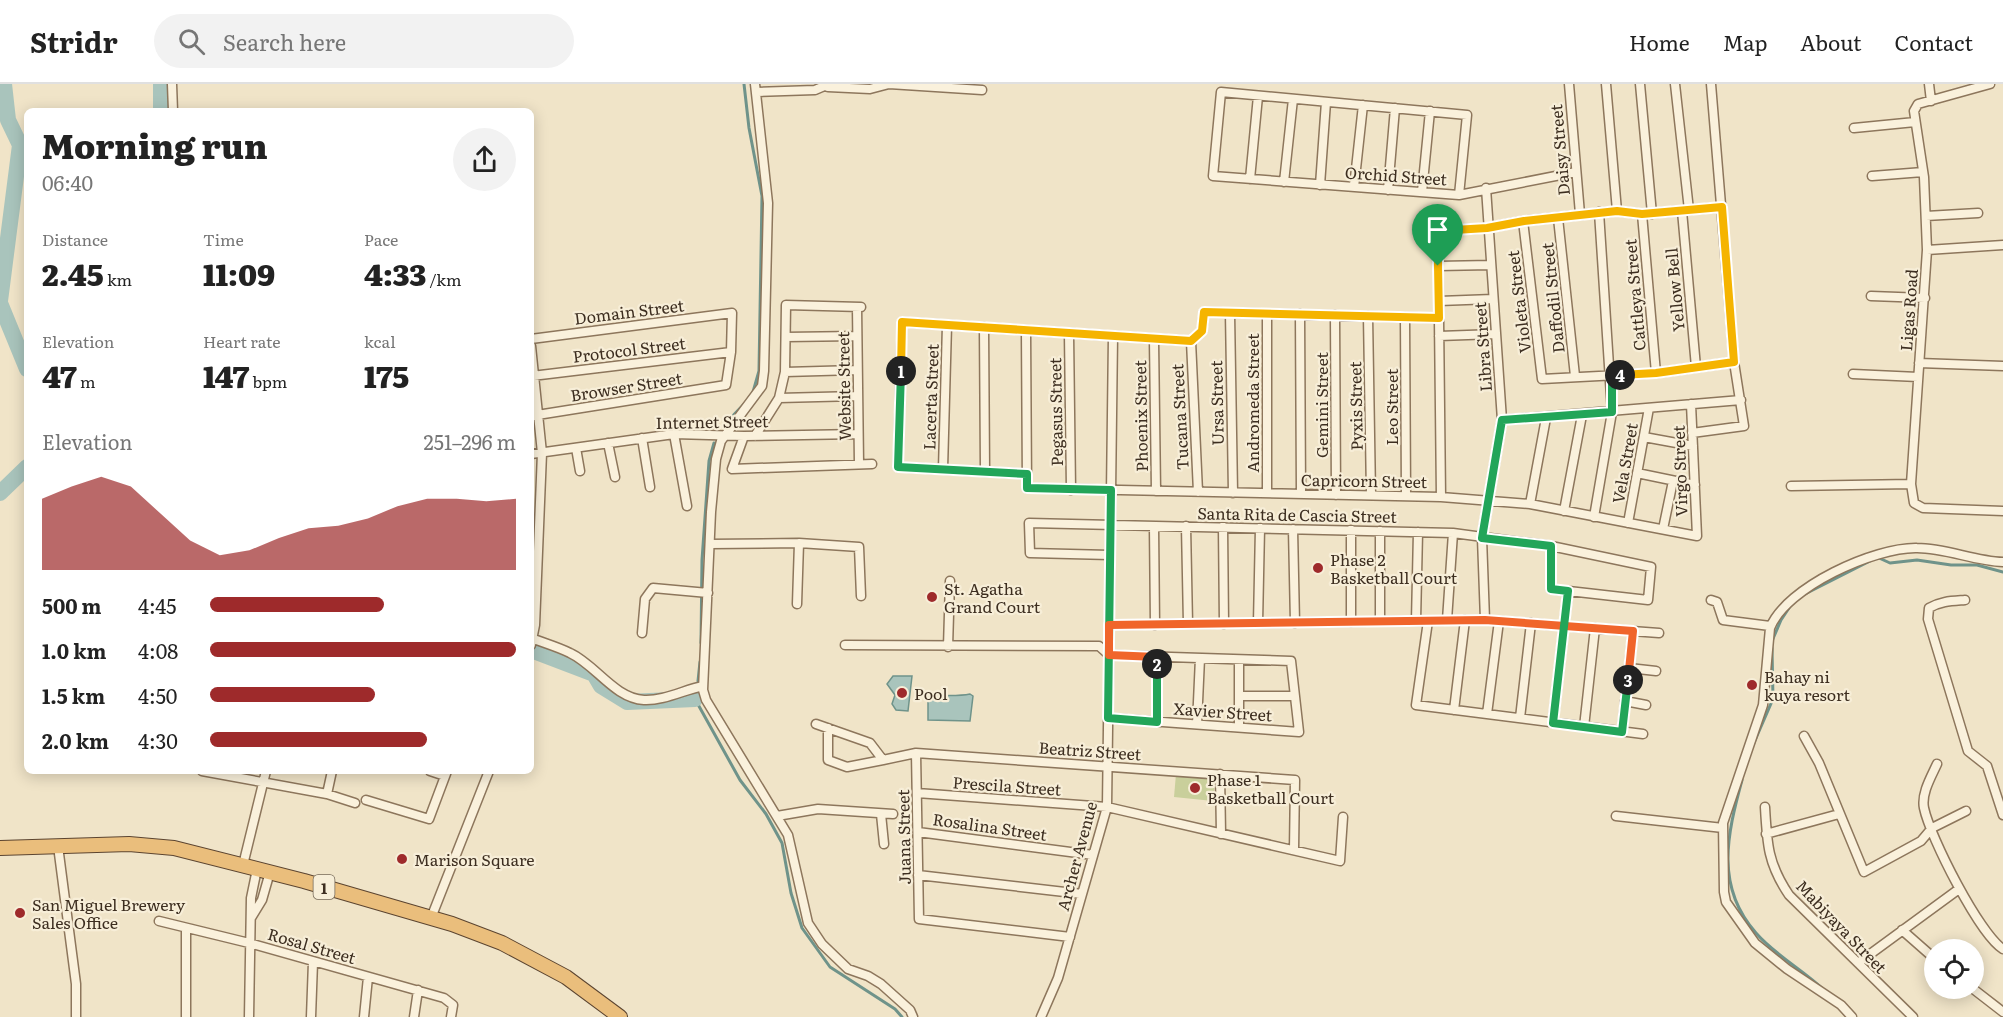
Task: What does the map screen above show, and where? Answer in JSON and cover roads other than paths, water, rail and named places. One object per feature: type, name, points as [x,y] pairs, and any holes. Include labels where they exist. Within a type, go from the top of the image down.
[{"type":"highway","name":"1","points":[[0,848],[129,844],[174,848],[257,869],[431,918],[502,943],[566,977],[620,1017]]},
{"type":"street","points":[[172,84],[173,108]]},
{"type":"street","points":[[913,1017],[910,1010],[881,984],[868,976],[848,969],[822,944],[808,923],[788,835],[706,700],[703,686],[704,593],[715,465],[721,441],[762,386],[764,371],[768,203],[757,88],[815,90],[829,85],[870,89],[889,84],[982,90]]},
{"type":"street","name":"Daisy Street","points":[[1569,84],[1580,214]]},
{"type":"street","points":[[1606,84],[1617,211]]},
{"type":"street","points":[[1640,84],[1652,213]]},
{"type":"street","name":"Yellow Bell","points":[[1675,84],[1696,367]]},
{"type":"street","points":[[1692,433],[1744,426],[1734,362],[1711,84]]},
{"type":"street","points":[[1929,84],[1931,100]]},
{"type":"street","points":[[1854,128],[1916,122],[1914,111],[1918,104],[1971,87],[1990,84]]},
{"type":"street","name":"Orchid Street","points":[[1258,96],[1221,92],[1213,176],[1459,195],[1576,172]]},
{"type":"street","points":[[1250,179],[1258,96],[1467,115],[1459,195]]},
{"type":"street","points":[[1284,182],[1293,99]]},
{"type":"street","points":[[1320,184],[1326,102]]},
{"type":"street","points":[[1354,187],[1363,105]]},
{"type":"street","points":[[1388,190],[1395,108]]},
{"type":"street","points":[[1422,192],[1430,111]]},
{"type":"street","name":"Ligas Road","points":[[1911,484],[1927,250],[1923,172],[1916,122]]},
{"type":"street","points":[[1872,176],[1923,172]]},
{"type":"street","name":"Libra Street","points":[[1485,620],[1482,538],[1502,420],[1486,188]]},
{"type":"street","points":[[1441,497],[1438,231],[1487,228],[1599,212],[1617,211],[1642,214],[1722,207]]},
{"type":"street","points":[[1594,517],[1612,412],[1612,375],[1599,212]]},
{"type":"street","points":[[1926,216],[1978,213]]},
{"type":"street","name":"Cattleya Street","points":[[1642,214],[1656,373]]},
{"type":"street","name":"Daffodil Street","points":[[1558,218],[1575,376]]},
{"type":"street","name":"Violeta Street","points":[[1524,221],[1542,380],[1575,376]]},
{"type":"street","points":[[1927,250],[2003,245]]},
{"type":"street","points":[[1438,266],[1491,265]]},
{"type":"street","points":[[1871,296],[1925,298]]},
{"type":"street","points":[[1439,301],[1493,300]]},
{"type":"street","name":"Website Street","points":[[786,337],[786,305],[859,307],[856,370],[860,464]]},
{"type":"street","points":[[1026,331],[1027,474],[898,467],[902,322],[1191,341],[1202,331],[1204,312],[1439,318]]},
{"type":"street","name":"Domain Street","points":[[534,339],[732,313],[731,352]]},
{"type":"street","name":"Ursa Street","points":[[1230,313],[1233,493]]},
{"type":"street","name":"Andromeda Street","points":[[1267,314],[1267,493]]},
{"type":"street","points":[[1300,315],[1301,494]]},
{"type":"street","name":"Gemini Street","points":[[1335,315],[1336,495]]},
{"type":"street","name":"Pyxis Street","points":[[1368,316],[1371,495]]},
{"type":"street","name":"Leo Street","points":[[1405,317],[1406,496]]},
{"type":"street","name":"Lacerta Street","points":[[943,469],[947,325]]},
{"type":"street","points":[[984,327],[985,471]]},
{"type":"street","name":"Pegasus Street","points":[[1069,334],[1071,489]]},
{"type":"street","points":[[1439,336],[1496,334]]},
{"type":"street","points":[[755,436],[779,398],[785,372],[786,337],[857,336]]},
{"type":"street","name":"Archer Avenue","points":[[1041,1017],[1058,978],[1107,807],[1113,336]]},
{"type":"street","name":"Phoenix Street","points":[[1154,340],[1156,491]]},
{"type":"street","name":"Tucana Street","points":[[1191,341],[1198,492]]},
{"type":"street","name":"Protocol Street","points":[[534,376],[731,352]]},
{"type":"street","name":"Browser Street","points":[[535,415],[726,385],[731,352]]},
{"type":"street","points":[[1575,376],[1656,373],[1734,362]]},
{"type":"street","points":[[1919,363],[2003,366]]},
{"type":"street","points":[[785,372],[856,370]]},
{"type":"street","points":[[1853,374],[1918,377]]},
{"type":"street","points":[[534,376],[535,415],[543,453],[542,487],[535,525],[534,629]]},
{"type":"street","points":[[779,398],[857,396]]},
{"type":"street","points":[[1502,420],[1741,400]]},
{"type":"street","name":"Virgo Street","points":[[1691,404],[1697,536]]},
{"type":"street","name":"Vela Street","points":[[1628,523],[1649,408]]},
{"type":"street","points":[[1564,511],[1582,415]]},
{"type":"street","points":[[1530,504],[1546,418]]},
{"type":"street","points":[[674,434],[687,506]]},
{"type":"street","name":"Internet Street","points":[[534,454],[674,434],[755,436],[858,434]]},
{"type":"street","points":[[744,436],[732,469],[872,464]]},
{"type":"street","points":[[1644,437],[1693,446]]},
{"type":"street","points":[[642,438],[650,487]]},
{"type":"street","points":[[608,443],[615,477]]},
{"type":"street","points":[[576,448],[580,471]]},
{"type":"street","points":[[1637,473],[1695,485]]},
{"type":"street","name":"Capricorn Street","points":[[1027,474],[1027,488],[1441,497],[1530,504],[1697,536]]},
{"type":"street","points":[[1663,529],[1673,481]]},
{"type":"street","points":[[1791,486],[1911,484],[1914,503],[1923,508],[2003,511]]},
{"type":"street","points":[[534,488],[542,487]]},
{"type":"street","name":"Santa Rita de Cascia Street","points":[[1110,555],[1030,553],[1029,523],[1453,533],[1551,546],[1651,567],[1648,600],[1568,591]]},
{"type":"street","points":[[1154,526],[1155,625]]},
{"type":"street","points":[[1186,526],[1188,624]]},
{"type":"street","points":[[1223,527],[1224,624]]},
{"type":"street","points":[[1258,623],[1260,528]]},
{"type":"street","points":[[1293,529],[1295,623]]},
{"type":"street","points":[[1351,530],[1351,622]]},
{"type":"street","points":[[1380,531],[1380,621]]},
{"type":"street","points":[[1416,621],[1418,532]]},
{"type":"street","points":[[1447,620],[1453,533]]},
{"type":"street","points":[[710,544],[799,543],[859,547],[861,596]]},
{"type":"street","points":[[797,603],[799,543]]},
{"type":"street","points":[[1551,546],[1551,589],[1568,591],[1553,723]]},
{"type":"street","points":[[1852,1017],[1841,1005],[1787,969],[1755,943],[1726,902],[1724,828],[1737,778],[1763,705],[1770,626],[1789,601],[1801,592],[1817,582],[1890,550],[1918,548],[1943,550],[2003,562]]},
{"type":"street","points":[[948,647],[950,581]]},
{"type":"street","points":[[642,633],[645,598],[653,588],[704,593]]},
{"type":"street","points":[[1711,600],[1717,602],[1723,620],[1770,626]]},
{"type":"street","points":[[1965,600],[1947,601],[1934,605],[1929,608],[1928,619],[1968,751],[1987,766],[2003,815]]},
{"type":"street","points":[[1454,710],[1466,620]]},
{"type":"street","points":[[1109,625],[1485,620],[1659,633]]},
{"type":"street","points":[[1428,621],[1416,705],[1643,734]]},
{"type":"street","points":[[1487,714],[1499,621]]},
{"type":"street","points":[[1520,718],[1531,623]]},
{"type":"street","points":[[1584,727],[1595,628]]},
{"type":"street","points":[[1622,732],[1633,631]]},
{"type":"street","points":[[534,642],[572,653],[616,689],[631,697],[645,700],[659,698],[703,686]]},
{"type":"street","points":[[845,645],[1099,646],[1109,655],[1291,661],[1295,696],[1239,696]]},
{"type":"street","points":[[1157,657],[1157,722]]},
{"type":"street","points":[[1197,724],[1200,658]]},
{"type":"street","points":[[1239,660],[1239,727]]},
{"type":"street","points":[[1629,668],[1656,671]]},
{"type":"street","name":"Xavier Street","points":[[1108,718],[1299,732],[1295,696]]},
{"type":"street","points":[[1625,702],[1646,705]]},
{"type":"street","points":[[816,724],[870,743],[883,760]]},
{"type":"street","name":"Beatriz Street","points":[[828,728],[828,760],[847,767],[916,753],[1295,780],[1294,850]]},
{"type":"street","points":[[1804,736],[1819,763],[1864,872],[1921,841],[1932,828],[1966,811]]},
{"type":"street","name":"Juana Street","points":[[916,753],[920,919],[1070,937]]},
{"type":"street","points":[[1936,764],[1927,786],[1924,807],[1959,889],[1986,935],[2003,950]]},
{"type":"street","points":[[216,774],[327,794],[355,803]]},
{"type":"street","points":[[249,1017],[250,919],[265,774]]},
{"type":"street","points":[[327,794],[331,774]]},
{"type":"street","points":[[366,800],[429,819],[446,774]]},
{"type":"street","points":[[431,918],[449,879],[488,774]]},
{"type":"street","points":[[1220,774],[1221,834]]},
{"type":"street","name":"Prescila Street","points":[[917,793],[1107,807],[1340,861],[1343,817]]},
{"type":"street","name":"Mabiyaya Street","points":[[1765,807],[1767,851],[1773,868],[1790,895],[1913,1017]]},
{"type":"street","points":[[777,816],[818,809],[893,814]]},
{"type":"street","points":[[881,814],[884,844]]},
{"type":"street","points":[[1766,834],[1839,814]]},
{"type":"street","points":[[1616,816],[1724,828]]},
{"type":"street","name":"Rosalina Street","points":[[918,832],[1093,855]]},
{"type":"street","points":[[58,846],[76,984],[76,1017]]},
{"type":"street","points":[[250,919],[262,900],[257,869]]},
{"type":"street","points":[[918,875],[1082,894]]},
{"type":"street","points":[[1858,963],[1959,889]]},
{"type":"street","name":"Rosal Street","points":[[159,921],[249,943],[444,998],[453,1005],[451,1017]]},
{"type":"street","points":[[186,929],[186,1017]]},
{"type":"street","points":[[1902,930],[1924,949]]},
{"type":"street","points":[[311,1017],[313,962]]},
{"type":"street","points":[[364,1017],[368,977]]},
{"type":"street","points":[[414,1017],[418,990]]},
{"type":"street","points":[[1984,997],[2003,1012]]},
{"type":"water","name":"Pool","points":[[893,676],[912,676],[908,711],[896,710],[892,704],[895,695],[887,684]]},
{"type":"water","points":[[970,694],[973,696],[970,721],[928,720],[928,697]]},
{"type":"waterway","points":[[0,301],[20,145],[8,120],[4,84]]},
{"type":"waterway","points":[[161,84],[161,108]]},
{"type":"waterway","points":[[744,84],[749,128],[762,196],[759,371],[753,392]]},
{"type":"waterway","points":[[0,303],[24,362]]},
{"type":"waterway","points":[[724,425],[746,402]]},
{"type":"waterway","points":[[701,643],[702,560],[709,461],[714,443]]},
{"type":"waterway","points":[[0,493],[24,470]]},
{"type":"waterway","points":[[1879,558],[1890,563],[1917,560],[1951,565],[1977,565],[2003,572]]},
{"type":"waterway","points":[[1803,595],[1870,561]]},
{"type":"waterway","points":[[1772,641],[1781,620],[1791,605]]},
{"type":"waterway","points":[[1753,745],[1773,699],[1772,648]]},
{"type":"waterway","points":[[534,651],[594,674],[601,686],[627,702],[695,699]]},
{"type":"waterway","points":[[698,681],[700,662]]},
{"type":"waterway","points":[[696,692],[695,699],[740,780],[766,814],[782,843],[791,893],[802,928],[830,967],[895,1009],[902,1017]]},
{"type":"waterway","points":[[1742,780],[1729,840],[1728,860],[1734,897],[1756,933],[1824,990]]},
{"type":"place","name":"Phase 2 Basketball Court","points":[[1318,568]]},
{"type":"place","name":"St. Agatha Grand Court","points":[[932,597]]},
{"type":"place","name":"Bahay ni kuya resort","points":[[1752,685]]},
{"type":"place","name":"Pool","points":[[902,693]]},
{"type":"place","name":"Phase 1 Basketball Court","points":[[1195,788]]},
{"type":"place","name":"Marison Square","points":[[402,859]]},
{"type":"place","name":"San Miguel Brewery Sales Office","points":[[20,913]]}]
